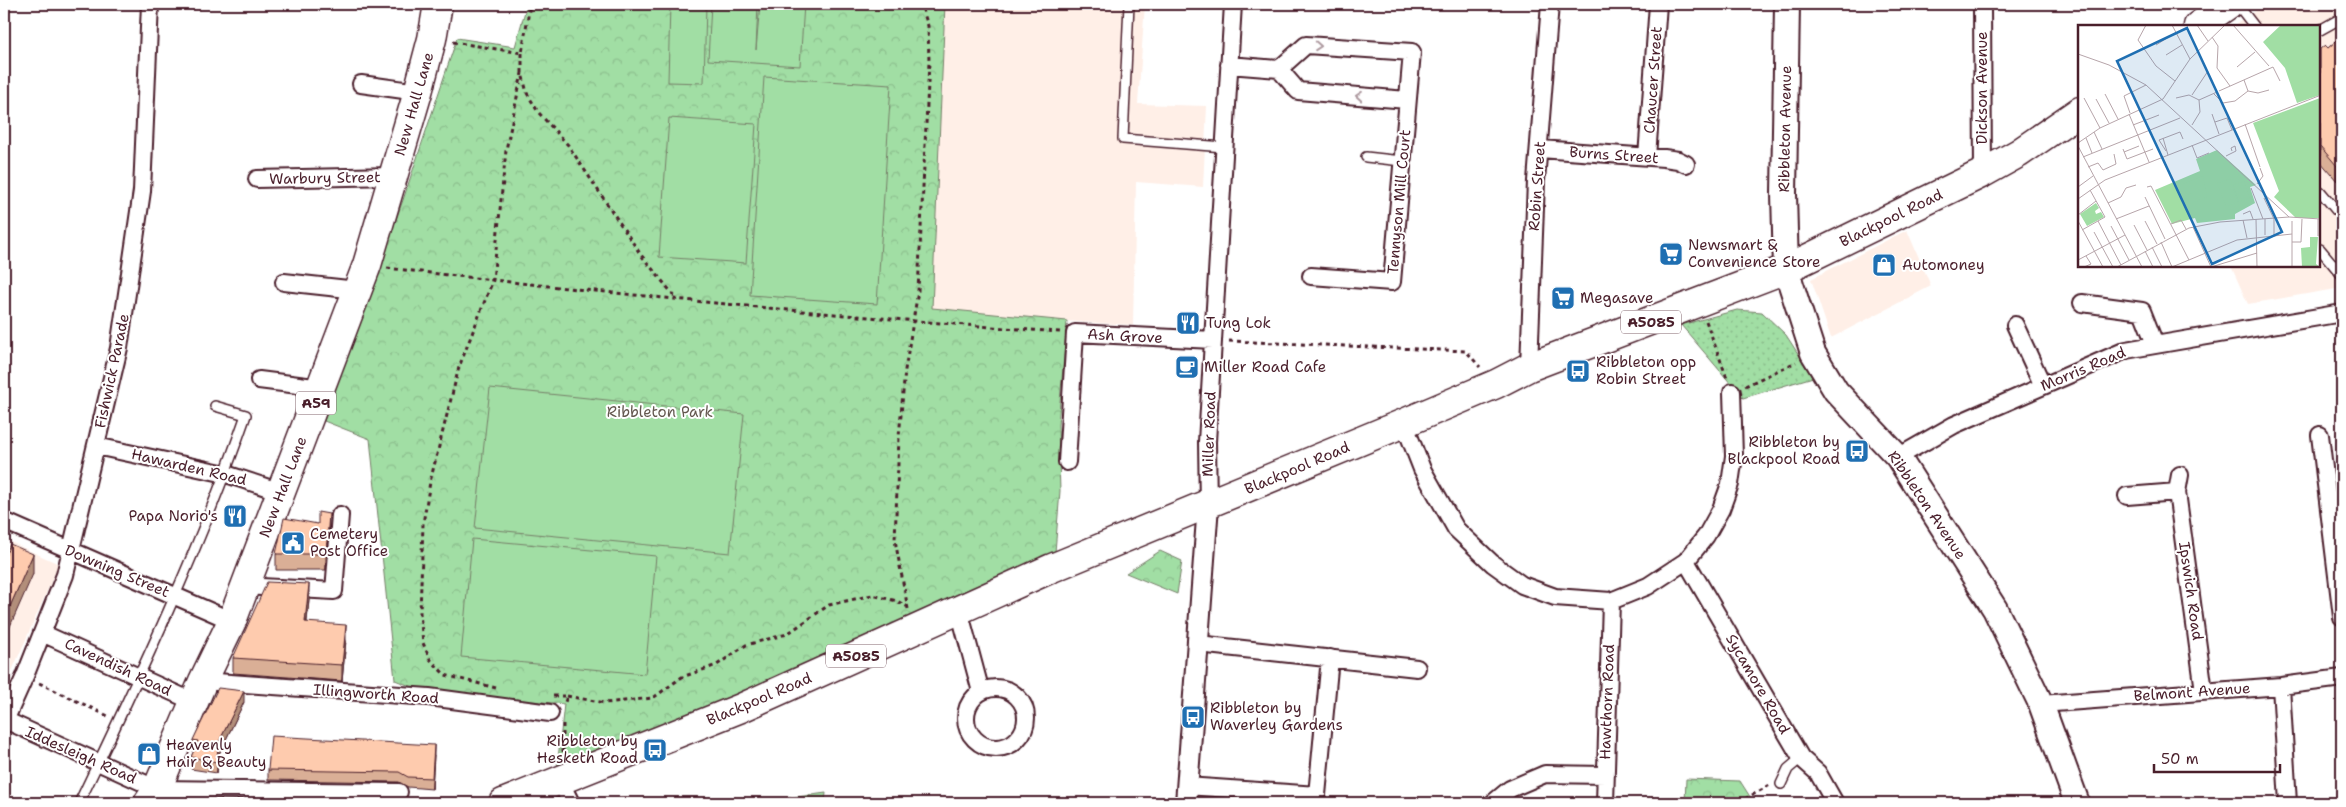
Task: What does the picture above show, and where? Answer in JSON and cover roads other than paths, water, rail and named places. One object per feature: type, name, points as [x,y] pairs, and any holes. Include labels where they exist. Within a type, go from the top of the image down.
[{"type":"highway","name":"New Hall Lane","points":[[153,799],[198,692],[232,621],[367,266],[418,92],[432,39],[438,4]]},
{"type":"highway","points":[[2199,25],[2229,4]]},
{"type":"highway","name":"Blackpool Road","points":[[503,803],[561,773],[741,708],[1052,568],[1404,423],[1530,368],[1700,304],[1786,269],[1983,173],[2019,153],[2078,112]]},
{"type":"main road","name":"Ribbleton Avenue","points":[[1787,4],[1784,194],[1786,269],[1813,354],[1836,392],[1898,457],[1995,609],[2041,704],[2077,803]]},
{"type":"street","name":"Fishwick Parade","points":[[5,716],[25,676],[65,574],[119,348],[142,191],[150,4]]},
{"type":"street","name":"Miller Road","points":[[1186,795],[1208,505],[1207,442],[1233,4]]},
{"type":"street","name":"Robin Street","points":[[1530,368],[1536,190],[1550,4]]},
{"type":"street","name":"Chaucer Street","points":[[1647,157],[1658,4]]},
{"type":"street","name":"Dickson Avenue","points":[[1982,4],[1983,173]]},
{"type":"street","name":"Tennyson Mill Court","points":[[1278,69],[1306,45],[1412,52],[1392,282],[1311,276]]},
{"type":"street","points":[[1229,65],[1278,69],[1298,91],[1407,100]]},
{"type":"street","points":[[361,84],[418,92]]},
{"type":"street","name":"Burns Street","points":[[1540,149],[1678,160],[1686,164]]},
{"type":"street","name":"Warbury Street","points":[[258,179],[393,176]]},
{"type":"street","points":[[284,282],[357,290]]},
{"type":"street","points":[[2082,303],[2142,311],[2155,344]]},
{"type":"street","name":"Morris Road","points":[[1898,457],[1954,425],[2126,350],[2342,313]]},
{"type":"street","points":[[2015,325],[2043,386]]},
{"type":"street","name":"Ash Grove","points":[[1066,462],[1076,333],[1213,340]]},
{"type":"street","points":[[259,380],[322,388]]},
{"type":"street","points":[[1404,423],[1422,469],[1456,530],[1493,564],[1522,584],[1554,596],[1610,601],[1648,586],[1686,561],[1706,536],[1721,509],[1730,484],[1734,456],[1732,392]]},
{"type":"street","points":[[2320,435],[2342,617]]},
{"type":"street","name":"Hawarden Road","points":[[96,446],[226,474],[281,492]]},
{"type":"street","name":"Ipswich Road","points":[[2180,474],[2177,492],[2204,691]]},
{"type":"street","points":[[2127,496],[2177,492]]},
{"type":"street","points":[[244,586],[334,591],[340,515]]},
{"type":"street","name":"Downing Street","points":[[4,521],[232,621]]},
{"type":"street","name":"Sycamore Road","points":[[1686,561],[1801,758],[1818,773],[1835,803]]},
{"type":"street","name":"Hawthorn Road","points":[[1605,803],[1604,774],[1610,601]]},
{"type":"street","points":[[959,610],[981,692]]},
{"type":"street","name":"Cavendish Road","points":[[42,633],[138,676],[198,692]]},
{"type":"street","points":[[1198,644],[1417,668]]},
{"type":"street","points":[[1186,795],[1317,795],[1330,658]]},
{"type":"street","name":"Belmont Avenue","points":[[2041,704],[2281,686],[2342,678]]},
{"type":"street","points":[[2281,686],[2288,803]]},
{"type":"street","name":"Illingworth Road","points":[[198,692],[429,697],[556,708]]},
{"type":"street","name":"Iddesleigh Road","points":[[5,716],[99,762],[153,799]]},
{"type":"street","points":[[561,773],[571,803]]},
{"type":"street","points":[[1493,803],[1510,789],[1545,774],[1604,774]]},
{"type":"street","points":[[153,799],[399,792]]},
{"type":"lane","points":[[1128,4],[1123,139],[1224,147]]},
{"type":"lane","points":[[2236,4],[2253,25]]},
{"type":"lane","points":[[2321,29],[2338,20],[2342,20]]},
{"type":"lane","points":[[1366,157],[1402,161]]},
{"type":"lane","points":[[2321,192],[2342,217]]},
{"type":"lane","points":[[2321,251],[2342,275]]},
{"type":"lane","points":[[79,803],[176,596],[226,474],[246,415],[215,406]]},
{"type":"lane","points":[[1781,784],[1788,769],[1801,758]]},
{"type":"place","name":"Newsmart & Convenience Store","points":[[1671,254]]},
{"type":"place","name":"Automoney","points":[[1884,265]]},
{"type":"place","name":"Megasave","points":[[1563,298]]},
{"type":"place","name":"Tung Lok","points":[[1188,323]]},
{"type":"place","name":"Miller Road Cafe","points":[[1187,367]]},
{"type":"place","name":"Ribbleton opp Robin Street","points":[[1578,371]]},
{"type":"place","name":"Ribbleton by Blackpool Road","points":[[1857,451]]},
{"type":"place","name":"Papa Norio's","points":[[235,516]]},
{"type":"place","name":"Cemetery Post Office","points":[[293,543]]},
{"type":"place","name":"Ribbleton by Waverley Gardens","points":[[1193,717]]},
{"type":"place","name":"Ribbleton by Hesketh Road","points":[[655,750]]},
{"type":"place","name":"Heavenly Hair & Beauty","points":[[149,754]]},
{"type":"park label","name":"Ribbleton Park","points":[[660,412]]}]
